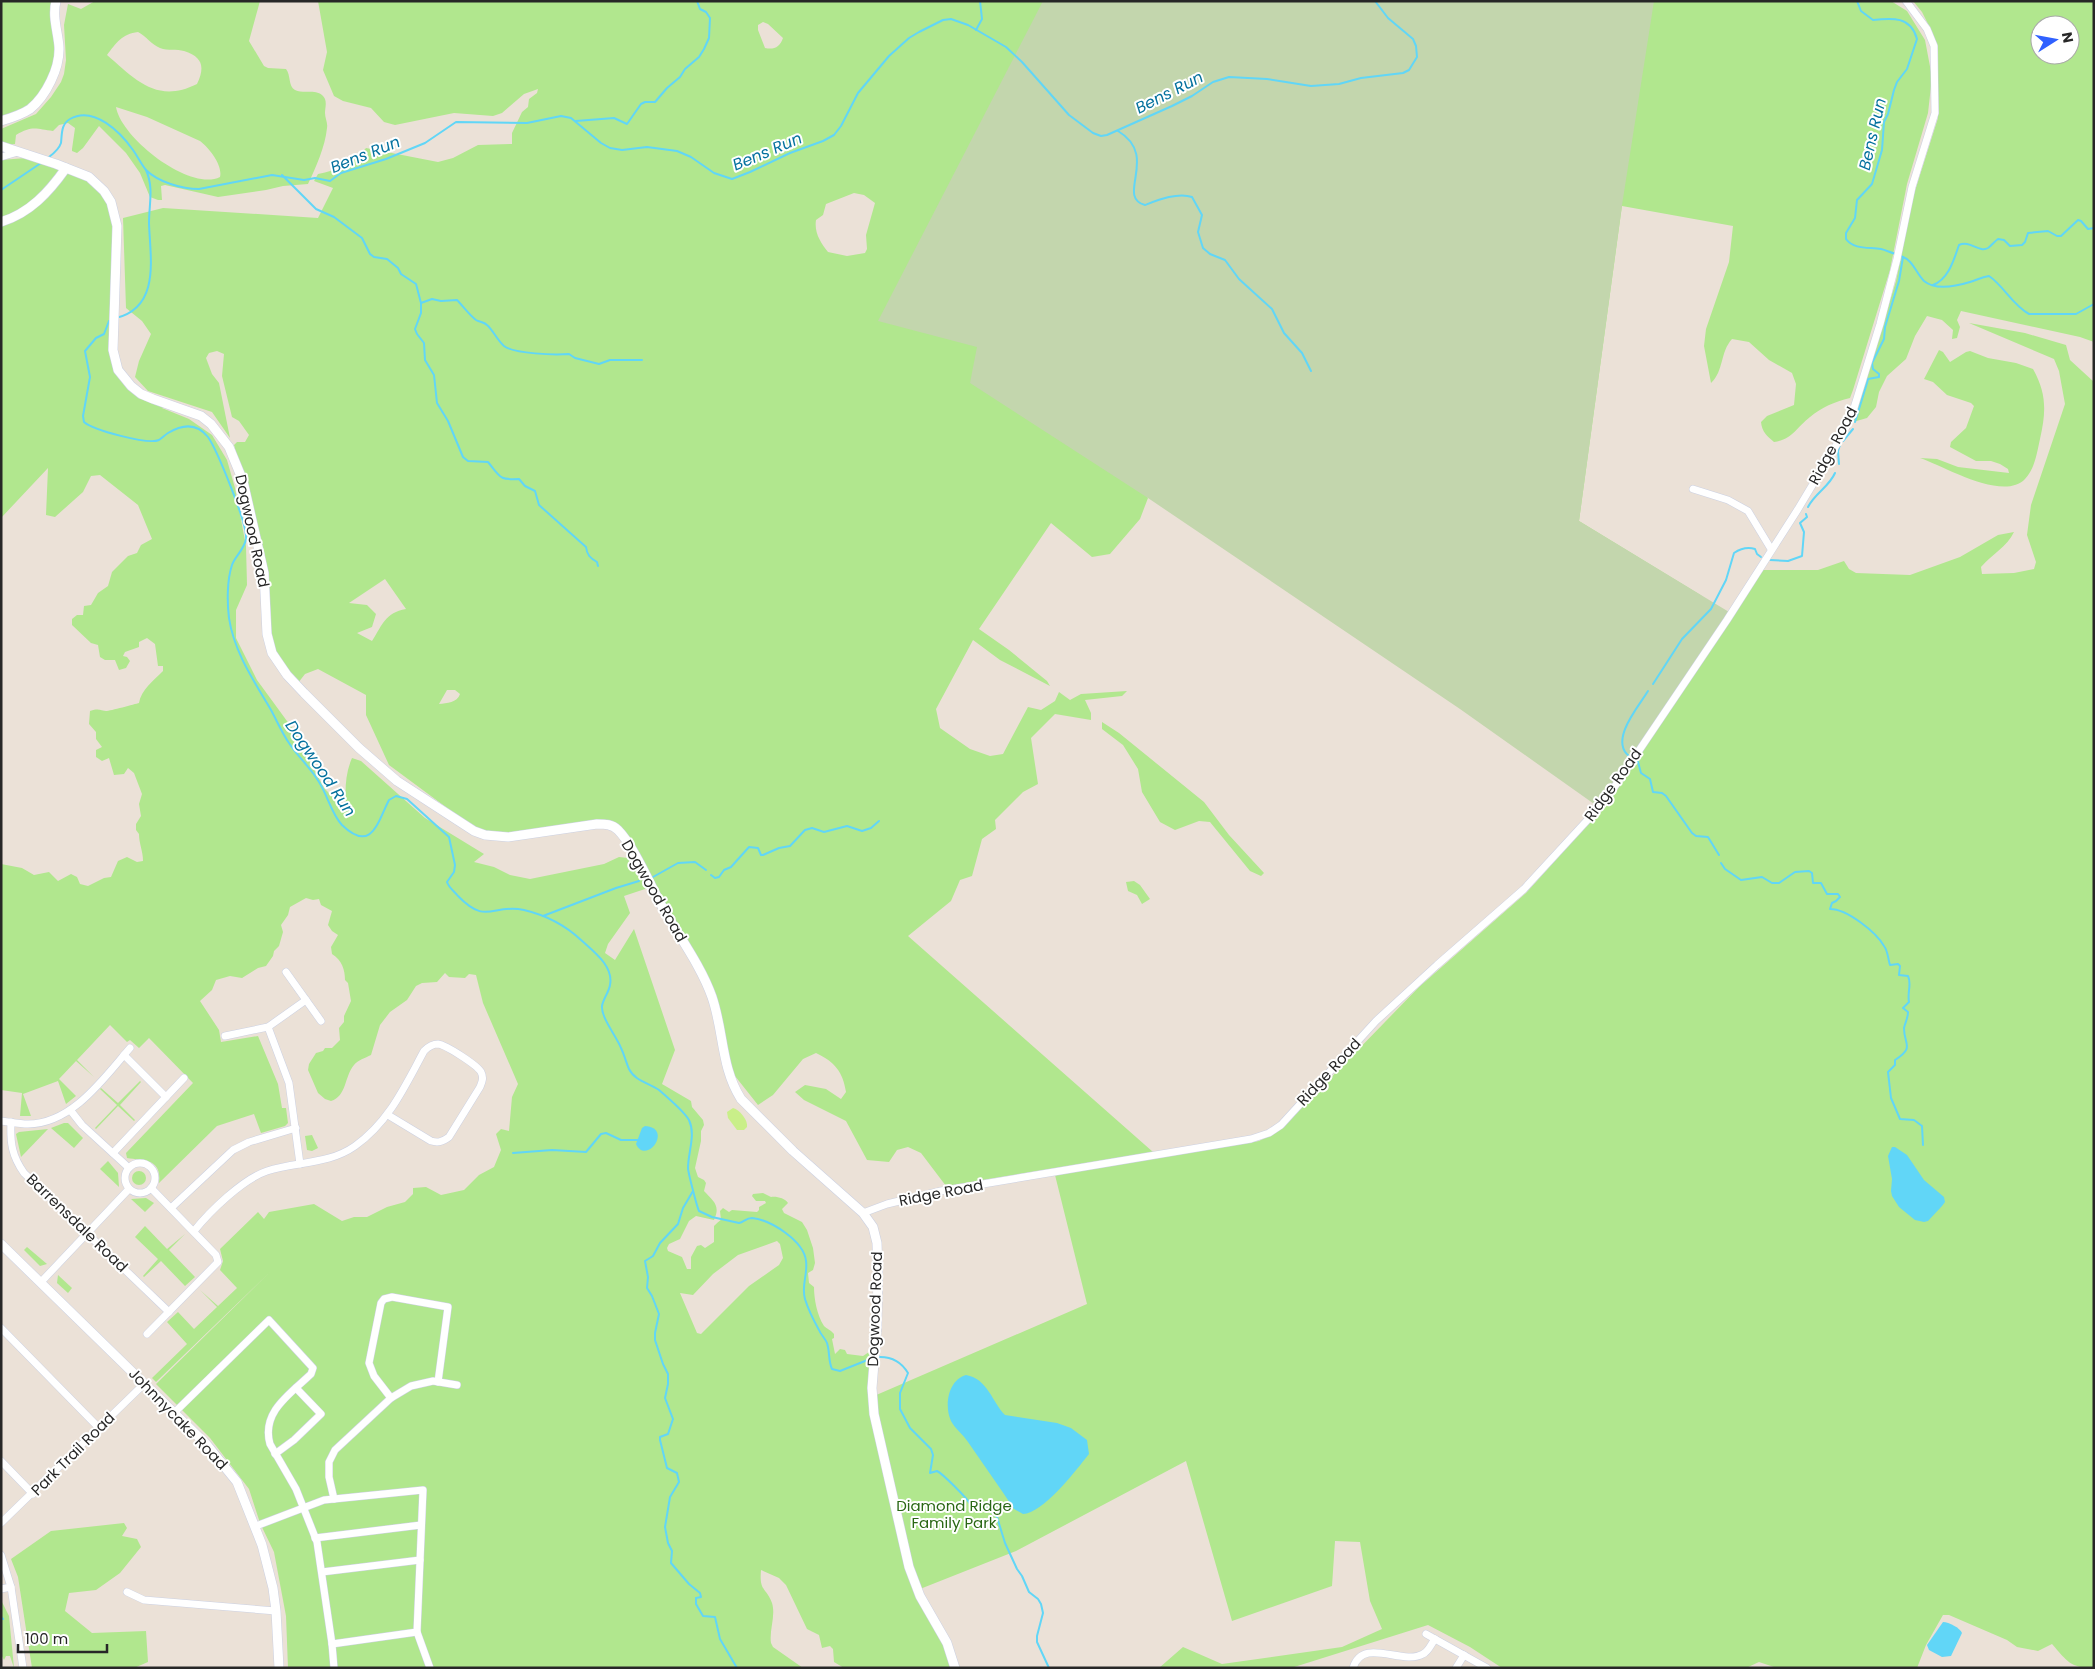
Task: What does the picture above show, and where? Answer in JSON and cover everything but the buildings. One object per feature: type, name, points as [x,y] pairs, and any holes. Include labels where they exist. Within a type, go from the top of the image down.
[{"type":"street","points":[[1,121],[30,108],[41,97],[51,80],[59,50],[54,13],[56,1]]},
{"type":"street","name":"Ridge Road","points":[[863,1213],[881,1205],[941,1191],[1252,1139],[1275,1129],[1376,1021],[1437,964],[1524,889],[1605,801],[1727,620],[1821,473],[1849,422],[1868,365],[1897,260],[1912,186],[1932,125],[1936,103],[1934,46],[1927,30],[1906,1]]},
{"type":"street","name":"Dogwood Road","points":[[1,146],[89,177],[104,191],[111,202],[117,226],[114,356],[118,370],[123,378],[141,394],[188,410],[211,424],[228,447],[243,481],[264,572],[269,645],[272,653],[287,675],[380,767],[420,797],[474,831],[496,837],[524,835],[597,824],[606,824],[617,829],[711,994],[719,1025],[726,1067],[741,1099],[793,1151],[863,1213],[873,1227],[877,1243],[878,1285],[872,1388],[874,1414],[906,1557],[920,1596],[946,1643],[955,1668]]},
{"type":"street","points":[[1,158],[18,152]]},
{"type":"street","points":[[1,222],[11,219],[33,205],[66,168]]},
{"type":"street","points":[[1693,489],[1728,500],[1748,511],[1772,549]]},
{"type":"street","points":[[286,972],[321,1021]]},
{"type":"street","points":[[225,1036],[268,1028],[306,1000]]},
{"type":"street","points":[[268,1028],[289,1083],[300,1164]]},
{"type":"street","points":[[194,1231],[248,1180],[268,1170],[333,1158],[362,1141],[388,1115],[424,1051],[429,1046],[436,1044],[444,1046],[481,1072],[483,1079],[480,1087],[449,1137],[443,1141],[437,1143],[431,1141],[388,1115]]},
{"type":"street","points":[[1,1121],[27,1124],[39,1123],[71,1111],[130,1048]]},
{"type":"street","points":[[124,1055],[166,1097]]},
{"type":"street","points":[[113,1153],[164,1102],[166,1097],[184,1078]]},
{"type":"street","points":[[71,1111],[82,1125],[129,1168]]},
{"type":"street","name":"Barrensdale Road","points":[[11,1122],[11,1149],[20,1167],[34,1183],[169,1312]]},
{"type":"street","points":[[171,1208],[232,1150],[249,1142],[296,1128]]},
{"type":"street","points":[[138,1164],[148,1166],[154,1174],[154,1184],[151,1188],[138,1193],[129,1189],[125,1176],[129,1168],[138,1164]]},
{"type":"street","points":[[147,1334],[218,1262],[216,1255],[151,1188]]},
{"type":"street","points":[[41,1282],[129,1189]]},
{"type":"street","name":"Johnnycake Road","points":[[1,1244],[207,1445],[237,1482],[256,1526],[268,1566],[276,1611],[279,1668]]},
{"type":"street","points":[[391,1398],[374,1376],[369,1364],[381,1303],[392,1297],[448,1307],[438,1382]]},
{"type":"street","points":[[174,1413],[269,1320],[313,1368],[311,1374],[275,1408],[268,1422],[267,1436],[275,1454],[296,1488],[315,1538],[322,1572],[334,1668]]},
{"type":"street","points":[[1,1328],[100,1429]]},
{"type":"street","points":[[334,1499],[328,1462],[335,1450],[391,1398],[411,1386],[433,1381],[457,1385]]},
{"type":"street","name":"Park Trail Road","points":[[1,1524],[144,1384]]},
{"type":"street","points":[[275,1454],[294,1440],[321,1414],[296,1388]]},
{"type":"street","points":[[1,1461],[33,1494]]},
{"type":"street","points":[[256,1526],[324,1500],[423,1490],[417,1632],[430,1668]]},
{"type":"street","points":[[315,1538],[421,1525]]},
{"type":"street","points":[[1,1555],[11,1587],[23,1668]]},
{"type":"street","points":[[322,1572],[420,1560]]},
{"type":"street","points":[[1,1589],[11,1587]]},
{"type":"street","points":[[127,1592],[144,1600],[276,1611]]},
{"type":"street","points":[[332,1644],[417,1632]]},
{"type":"street","points":[[1426,1634],[1487,1668]]},
{"type":"street","points":[[1352,1668],[1357,1659],[1367,1652],[1416,1656],[1428,1650],[1435,1639]]},
{"type":"street","points":[[1456,1668],[1464,1655]]},
{"type":"green space","points":[[1,1],[53,1],[56,50],[53,66],[42,90],[28,106],[1,118]]},
{"type":"green space","points":[[95,1],[260,1],[249,41],[264,66],[286,69],[291,86],[295,90],[319,93],[326,101],[326,135],[320,157],[308,184],[283,186],[218,197],[165,185],[161,186],[162,200],[158,200],[150,197],[140,173],[126,153],[99,126],[77,153],[72,151],[75,128],[68,123],[59,125],[53,131],[35,128],[26,130],[16,135],[15,144],[7,145],[1,143],[1,129],[36,114],[61,82],[66,60],[64,25],[68,4],[81,9]],"holes":[[[138,32],[160,48],[184,51],[195,56],[201,63],[201,73],[197,84],[183,90],[159,90],[138,80],[107,55],[124,37]],[[116,107],[147,117],[200,141],[211,152],[217,162],[220,177],[207,180],[192,177],[175,170],[143,147],[121,120]]]},
{"type":"green space","points":[[318,1],[1891,1],[1907,11],[1925,40],[1932,77],[1928,113],[1907,184],[1890,270],[1850,398],[1819,410],[1794,432],[1780,441],[1774,442],[1767,436],[1761,422],[1767,416],[1794,405],[1796,384],[1792,373],[1769,360],[1749,342],[1732,339],[1725,350],[1718,373],[1711,383],[1704,346],[1706,329],[1729,262],[1733,226],[1622,206],[1579,521],[1702,596],[1141,488],[1148,498],[1140,519],[1110,554],[1092,557],[1051,523],[979,629],[1009,650],[1047,681],[1050,686],[1000,660],[973,640],[936,709],[940,728],[970,749],[990,756],[1003,754],[1028,707],[1041,710],[1055,701],[1059,692],[1070,700],[1081,694],[1127,691],[1122,696],[1085,700],[1091,713],[1091,720],[1055,714],[1031,738],[1038,784],[1023,792],[995,820],[996,829],[982,839],[972,876],[960,880],[951,901],[908,936],[1153,1152],[946,1186],[921,1153],[908,1147],[897,1150],[889,1162],[867,1160],[846,1121],[804,1100],[795,1092],[805,1085],[826,1089],[841,1099],[846,1092],[843,1079],[837,1068],[816,1053],[803,1059],[773,1095],[758,1105],[735,1076],[733,1079],[716,994],[620,826],[609,820],[519,833],[496,834],[484,832],[462,819],[389,765],[366,715],[366,695],[318,669],[305,674],[298,683],[275,652],[270,632],[269,586],[261,544],[234,445],[237,442],[245,442],[249,435],[239,421],[232,417],[222,376],[224,354],[217,351],[209,353],[206,358],[212,374],[219,383],[230,438],[212,412],[148,391],[135,377],[139,361],[151,334],[142,321],[126,308],[123,218],[163,208],[318,218],[333,188],[314,181],[318,174],[345,166],[366,148],[438,162],[453,158],[478,145],[512,144],[512,133],[522,112],[528,107],[529,99],[537,93],[538,89],[524,94],[502,113],[493,116],[454,113],[395,125],[384,122],[371,108],[343,101],[334,96],[323,70],[327,52]],"holes":[[[763,22],[768,24],[783,38],[778,46],[771,49],[765,48],[758,25]],[[854,193],[864,195],[875,203],[866,235],[867,249],[865,253],[847,256],[828,252],[819,238],[816,229],[816,220],[823,215],[826,204]],[[385,579],[406,609],[389,616],[372,641],[357,633],[372,627],[376,614],[367,605],[349,603]],[[447,690],[455,690],[460,694],[454,701],[439,704]]]},
{"type":"green space","points":[[1043,1],[1654,1],[1622,205],[1579,521],[1729,612],[1597,806],[1460,709],[1148,498],[970,383],[977,347],[878,321]]},
{"type":"green space","points":[[1913,1],[2094,1],[2094,342],[2080,337],[1961,311],[1957,320],[1960,327],[1957,338],[1952,339],[1953,330],[1942,320],[1927,316],[1915,336],[1906,359],[1887,376],[1879,392],[1876,407],[1867,418],[1853,422],[1896,281],[1913,197],[1938,118],[1938,73],[1933,34],[1922,12]]},
{"type":"green space","points":[[26,158],[61,168],[93,185],[102,193],[108,203],[114,226],[114,371],[165,406],[162,408],[189,419],[212,435],[227,460],[235,488],[246,546],[247,585],[236,610],[236,638],[257,680],[295,732],[324,788],[339,803],[346,807],[346,782],[352,758],[361,761],[425,818],[484,854],[474,862],[494,867],[510,875],[530,879],[604,864],[619,857],[628,858],[641,874],[648,888],[624,896],[630,913],[608,944],[605,953],[615,960],[634,929],[675,1050],[662,1084],[691,1101],[692,1107],[703,1120],[704,1125],[701,1131],[701,1141],[695,1168],[698,1177],[706,1183],[704,1191],[715,1204],[717,1211],[714,1220],[696,1216],[689,1221],[680,1239],[669,1244],[668,1251],[682,1257],[687,1269],[691,1269],[691,1257],[697,1246],[701,1245],[705,1248],[714,1242],[714,1226],[721,1220],[720,1211],[723,1208],[729,1212],[732,1210],[757,1212],[759,1207],[766,1203],[765,1201],[756,1201],[752,1196],[753,1194],[763,1193],[785,1200],[788,1203],[782,1209],[784,1213],[802,1222],[813,1248],[815,1263],[813,1270],[808,1273],[809,1283],[814,1287],[819,1317],[824,1326],[834,1334],[832,1339],[835,1354],[840,1349],[845,1350],[847,1354],[863,1356],[872,1350],[869,1390],[901,1549],[953,1668],[844,1668],[834,1662],[833,1649],[830,1646],[822,1648],[819,1635],[807,1629],[786,1585],[779,1578],[761,1570],[762,1586],[770,1598],[773,1608],[771,1643],[773,1647],[803,1668],[288,1668],[286,1616],[274,1552],[260,1523],[249,1489],[210,1438],[156,1384],[272,1270],[156,1382],[152,1378],[187,1344],[167,1322],[178,1312],[194,1329],[217,1307],[200,1290],[218,1306],[237,1288],[220,1270],[223,1261],[220,1249],[258,1212],[264,1219],[269,1212],[314,1204],[342,1221],[354,1217],[367,1217],[387,1207],[405,1202],[413,1194],[413,1188],[426,1187],[441,1195],[464,1190],[479,1175],[494,1167],[501,1150],[496,1134],[501,1129],[509,1131],[512,1097],[518,1084],[483,1003],[476,975],[469,974],[465,978],[449,977],[445,973],[437,982],[422,983],[416,986],[407,1000],[390,1012],[380,1025],[371,1055],[354,1065],[343,1091],[336,1099],[331,1101],[325,1099],[318,1093],[308,1070],[309,1064],[316,1053],[323,1051],[325,1048],[332,1048],[340,1040],[339,1028],[344,1022],[344,1016],[351,1001],[348,983],[345,980],[342,966],[332,954],[331,947],[338,935],[328,925],[332,911],[321,905],[319,899],[306,898],[290,907],[288,915],[281,925],[283,932],[279,946],[266,966],[258,968],[242,978],[230,976],[216,980],[212,990],[200,1001],[219,1030],[221,1042],[258,1036],[278,1084],[282,1108],[286,1108],[288,1123],[285,1126],[261,1133],[254,1114],[217,1126],[159,1183],[158,1169],[155,1165],[150,1162],[127,1158],[126,1153],[193,1083],[149,1038],[139,1048],[130,1040],[127,1042],[110,1025],[77,1060],[94,1077],[76,1061],[59,1079],[76,1096],[66,1104],[58,1081],[23,1094],[31,1116],[20,1116],[22,1093],[1,1090],[1,864],[22,868],[34,875],[49,872],[58,881],[71,874],[77,877],[80,884],[88,886],[104,878],[111,877],[118,861],[127,857],[137,862],[143,861],[139,834],[136,830],[136,824],[141,816],[139,804],[142,794],[134,773],[128,768],[124,774],[114,775],[109,758],[102,761],[96,757],[96,750],[102,747],[96,739],[96,732],[89,724],[90,711],[97,709],[108,711],[139,703],[145,690],[163,671],[163,666],[158,666],[155,644],[147,638],[139,642],[139,647],[125,652],[123,656],[127,657],[130,661],[126,668],[119,670],[115,660],[105,660],[100,657],[98,645],[91,643],[72,625],[72,619],[77,615],[83,615],[84,606],[91,605],[98,593],[108,586],[112,572],[128,556],[137,553],[141,545],[152,539],[138,505],[100,475],[91,476],[83,492],[55,517],[46,515],[48,468],[1,518],[1,160]],"holes":[[[777,1241],[780,1244],[783,1258],[779,1265],[749,1286],[701,1334],[697,1333],[680,1293],[693,1295],[713,1274],[738,1255]]]},
{"type":"green space","name":"Diamond Ridge Family Park","points":[[1969,323],[2025,333],[2066,345],[2070,360],[2094,382],[2094,1668],[2074,1665],[2052,1644],[2038,1651],[2017,1647],[2007,1640],[1949,1615],[1943,1615],[1926,1645],[1917,1668],[1777,1668],[1759,1662],[1746,1668],[1502,1668],[1470,1647],[1428,1625],[1291,1668],[1159,1668],[1183,1647],[1222,1664],[1342,1647],[1382,1629],[1370,1601],[1360,1542],[1335,1541],[1332,1586],[1232,1621],[1186,1461],[1016,1551],[920,1589],[912,1568],[874,1396],[1087,1304],[1055,1175],[1259,1141],[1281,1129],[1419,987],[1526,893],[1599,812],[1763,570],[1818,570],[1844,561],[1849,569],[1856,573],[1910,575],[1960,557],[1998,535],[2014,532],[2007,542],[1981,567],[1982,574],[2014,573],[2034,569],[2036,562],[2027,535],[2031,505],[2065,404],[2059,371],[2054,359]]},
{"type":"green space","points":[[1939,350],[1943,352],[1950,362],[1970,351],[1988,358],[2016,363],[2033,369],[2041,387],[2044,412],[2035,460],[2025,479],[2015,485],[2003,487],[1988,485],[1920,458],[1937,459],[1958,467],[2009,473],[2008,469],[2000,464],[1991,461],[1976,461],[1950,447],[1951,442],[1966,428],[1974,406],[1971,403],[1947,395],[1933,382],[1924,379]]},
{"type":"green space","points":[[1102,722],[1119,733],[1204,802],[1229,835],[1264,873],[1261,876],[1250,871],[1210,822],[1199,821],[1175,830],[1160,822],[1142,792],[1138,769],[1123,745],[1102,729]]},
{"type":"green space","points":[[1134,881],[1140,885],[1150,899],[1142,904],[1137,895],[1128,891],[1126,882]]},
{"type":"green space","points":[[140,1081],[120,1105],[135,1120],[118,1106],[96,1129],[117,1105],[100,1089],[118,1103]]},
{"type":"green space","points":[[733,1108],[745,1118],[747,1127],[744,1130],[737,1130],[728,1118],[727,1112]]},
{"type":"green space","points":[[68,1123],[83,1138],[74,1148],[51,1128]]},
{"type":"green space","points":[[48,1129],[21,1157],[16,1134],[19,1132]]},
{"type":"green space","points":[[312,1135],[318,1148],[312,1151],[307,1150],[305,1136]]},
{"type":"green space","points":[[108,1161],[118,1173],[119,1187],[100,1169]]},
{"type":"green space","points":[[136,1171],[142,1171],[146,1178],[142,1185],[136,1185],[132,1181],[132,1175]]},
{"type":"green space","points":[[146,1198],[154,1203],[145,1212],[131,1199]]},
{"type":"green space","points":[[145,1226],[167,1249],[185,1234],[169,1250],[195,1277],[185,1286],[161,1261],[143,1276],[158,1259],[135,1237]]},
{"type":"green space","points":[[27,1247],[47,1264],[40,1266],[24,1250]]},
{"type":"green space","points":[[58,1275],[72,1288],[68,1293],[57,1283]]},
{"type":"green space","points":[[124,1523],[127,1528],[122,1536],[137,1539],[141,1547],[120,1573],[96,1590],[69,1593],[65,1611],[92,1633],[146,1631],[148,1662],[134,1668],[32,1668],[18,1577],[11,1559],[51,1531]]},
{"type":"green space","points":[[1,1600],[9,1616],[14,1668],[10,1656],[6,1656],[4,1660],[1,1654]]},
{"type":"water","points":[[645,1126],[653,1128],[658,1138],[655,1144],[646,1151],[640,1150],[636,1144],[642,1128]]},
{"type":"water","points":[[1892,1147],[1907,1155],[1924,1180],[1944,1197],[1945,1202],[1928,1221],[1915,1220],[1899,1207],[1892,1196],[1892,1179],[1888,1156]]},
{"type":"water","points":[[966,1375],[980,1381],[985,1386],[1005,1415],[1057,1423],[1071,1428],[1087,1440],[1089,1454],[1057,1492],[1031,1512],[1023,1514],[1014,1509],[966,1439],[951,1421],[948,1408],[949,1394],[955,1382]]},
{"type":"water","points":[[1943,1622],[1954,1626],[1962,1633],[1951,1656],[1942,1657],[1929,1650],[1927,1645]]},
{"type":"waterway","points":[[576,121],[614,118],[627,124],[641,104],[655,102],[680,77],[685,69],[699,57],[709,38],[710,18],[706,12],[700,9],[697,1]]},
{"type":"waterway","points":[[976,30],[982,19],[980,1]]},
{"type":"waterway","name":"Bens Run","points":[[49,157],[60,145],[62,130],[67,121],[79,116],[88,116],[97,118],[114,129],[128,143],[144,168],[151,174],[164,181],[185,188],[199,189],[272,175],[304,180],[315,178],[330,181],[341,173],[386,159],[425,143],[456,122],[527,123],[561,116],[571,118],[601,143],[610,148],[622,150],[647,147],[677,151],[691,157],[714,173],[732,179],[834,135],[841,126],[858,93],[889,56],[909,38],[919,32],[943,20],[951,19],[968,25],[1006,47],[1022,62],[1069,115],[1093,133],[1101,136],[1172,106],[1213,82],[1229,77],[1267,79],[1311,86],[1339,84],[1361,78],[1403,73],[1409,70],[1417,57],[1416,46],[1413,39],[1388,18],[1375,1]]},
{"type":"waterway","name":"Bens Run","points":[[1857,1],[1861,11],[1873,20],[1894,19],[1905,22],[1914,31],[1917,39],[1907,69],[1897,82],[1884,122],[1882,150],[1872,184],[1857,200],[1855,218],[1846,233],[1846,239],[1853,245],[1881,249],[1896,254]]},
{"type":"waterway","points":[[1118,131],[1130,141],[1136,152],[1137,163],[1134,194],[1137,201],[1145,205],[1174,196],[1192,197],[1202,215],[1198,232],[1203,248],[1210,254],[1225,260],[1239,279],[1272,309],[1284,333],[1302,353],[1311,371]]},
{"type":"waterway","name":"Bens Run","points":[[1,190],[41,163]]},
{"type":"waterway","name":"Dogwood Run","points":[[116,318],[130,312],[140,303],[150,279],[150,183],[146,170]]},
{"type":"waterway","points":[[282,175],[316,209],[334,217],[362,238],[370,254],[374,257],[387,259],[398,268],[401,274],[416,284],[421,303],[421,313],[415,329],[424,343],[425,360],[434,375],[437,403],[448,421],[463,457],[468,461],[488,462],[501,477],[519,479],[525,486],[535,491],[539,505],[586,547],[588,554],[597,562],[598,566]]},
{"type":"waterway","points":[[1933,285],[1939,282],[1947,273],[1959,245],[1967,244],[1985,249],[1998,239],[2004,240],[2010,246],[2022,245],[2028,233],[2048,231],[2061,236],[2078,220],[2088,229],[2094,228]]},
{"type":"waterway","name":"Bens Run","points":[[1901,256],[1912,264],[1924,281],[1934,286],[1965,284],[1989,276],[2018,306],[2029,314],[2076,314],[2094,304]]},
{"type":"waterway","points":[[1855,422],[1868,379],[1879,377],[1879,374],[1873,369],[1872,363],[1884,339],[1885,327],[1899,281],[1903,257]]},
{"type":"waterway","points":[[421,303],[432,299],[441,301],[457,300],[473,318],[486,324],[504,346],[516,351],[569,354],[575,358],[599,364],[610,360],[642,360]]},
{"type":"waterway","name":"Dogwood Run","points":[[112,319],[109,321],[104,334],[96,338],[85,351],[90,377],[83,416],[84,422],[109,433],[133,439],[159,440],[174,430],[190,426],[204,432],[208,437],[231,488],[245,531],[245,543],[232,565],[228,584],[229,618],[235,643],[245,666],[284,735],[316,777],[338,820],[352,833],[360,836],[367,835],[377,825],[389,800],[396,796],[407,799],[449,837],[455,865],[454,872],[447,882],[468,905],[483,912],[513,909],[540,915],[568,930],[597,954],[606,965],[610,978],[602,1011],[629,1069],[638,1079],[659,1090],[689,1120],[692,1138],[688,1168],[699,1211],[712,1217],[739,1223],[750,1218],[760,1220],[777,1227],[793,1239],[804,1253],[806,1261],[805,1299],[813,1319],[827,1343],[832,1369],[840,1371],[870,1359]]},
{"type":"waterway","points":[[1843,441],[1853,429]]},
{"type":"waterway","points":[[1839,464],[1838,451],[1840,445]]},
{"type":"waterway","points":[[1808,507],[1835,473]]},
{"type":"waterway","points":[[1770,560],[1788,561],[1802,556],[1804,532],[1800,523],[1807,517],[1806,514]]},
{"type":"waterway","points":[[1653,684],[1682,639],[1711,609],[1726,580],[1734,553],[1739,550],[1752,548],[1761,557]]},
{"type":"waterway","points":[[1629,756],[1624,749],[1622,741],[1624,732],[1648,691]]},
{"type":"waterway","points":[[1636,760],[1641,773],[1650,779],[1653,792],[1662,793],[1666,796],[1692,833],[1696,836],[1708,837],[1719,855]]},
{"type":"waterway","points":[[711,875],[715,878],[719,877],[749,847],[758,848],[761,855],[763,855],[779,848],[790,846],[805,830],[812,828],[824,832],[847,826],[862,831],[871,828],[879,821]]},
{"type":"waterway","points":[[653,877],[678,863],[695,862],[706,870]]},
{"type":"waterway","points":[[1721,863],[1725,869],[1741,880],[1762,877],[1772,883],[1779,883],[1795,872],[1809,871],[1812,873],[1813,883],[1821,883],[1827,894],[1838,894],[1840,897],[1832,903],[1830,909],[1852,917],[1875,934],[1885,948],[1890,965],[1898,964],[1900,966],[1899,975],[1908,976],[1910,982],[1909,1002],[1903,1008],[1908,1012],[1904,1028],[1907,1049],[1895,1060],[1895,1065],[1888,1072],[1891,1098],[1900,1119],[1914,1120],[1922,1126],[1923,1145]]},
{"type":"waterway","points":[[543,916],[639,881]]},
{"type":"waterway","points":[[513,1153],[552,1150],[586,1152],[601,1134],[606,1133],[621,1140],[639,1140]]},
{"type":"waterway","points":[[693,1191],[683,1208],[678,1224],[660,1243],[653,1256],[645,1261],[648,1277],[647,1288],[659,1314],[655,1340],[668,1374],[665,1398],[673,1419],[668,1434],[660,1437],[660,1440],[667,1468],[677,1473],[679,1482],[670,1497],[665,1527],[668,1543],[672,1551],[671,1563],[689,1584],[700,1593],[701,1597],[696,1598],[696,1604],[703,1616],[715,1617],[720,1639],[737,1668]]},
{"type":"waterway","name":"Dogwood Run","points":[[877,1357],[887,1357],[895,1360],[908,1373],[900,1393],[900,1409],[910,1428],[931,1449],[933,1455],[930,1473],[937,1471],[955,1486],[971,1505],[988,1509],[997,1517],[1005,1543],[1017,1569],[1029,1592],[1041,1604],[1043,1613],[1037,1642],[1049,1668]]}]
